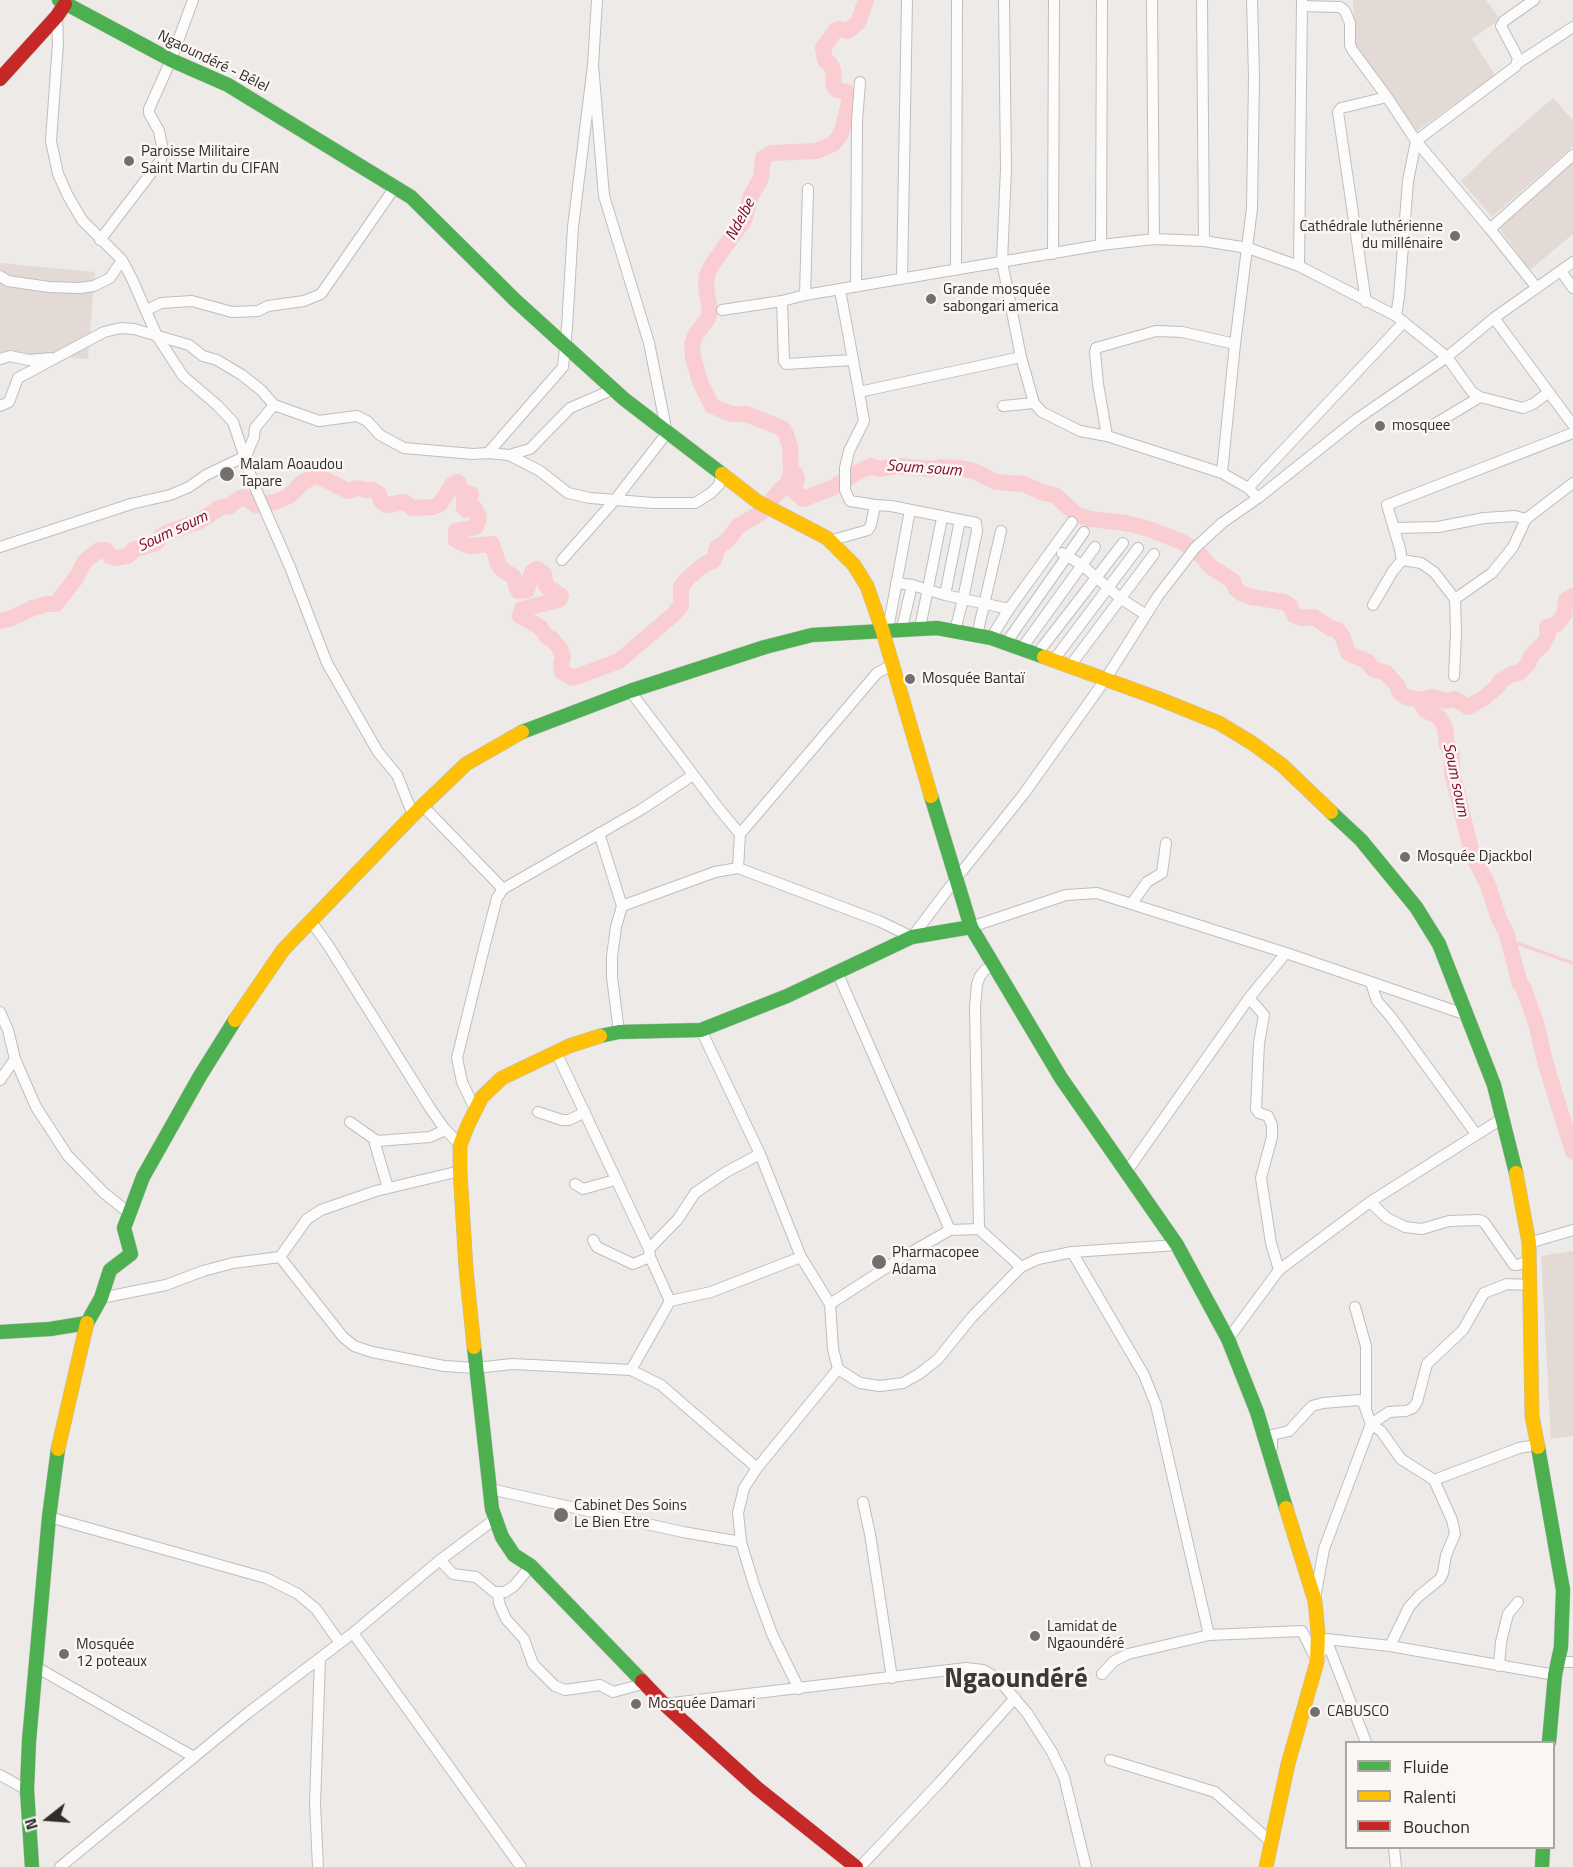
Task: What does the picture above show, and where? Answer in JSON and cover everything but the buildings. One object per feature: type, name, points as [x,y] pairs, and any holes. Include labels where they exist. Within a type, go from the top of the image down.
[{"type":"main road","name":"Ngaoundéré - Bélel","points":[[62,5],[171,60],[228,85],[411,197],[515,300],[614,389],[721,476],[758,502],[829,541],[854,565],[890,629],[892,664],[955,880],[971,927],[1061,1078],[1177,1245],[1228,1339],[1257,1412],[1315,1601],[1318,1633],[1317,1662],[1288,1764],[1266,1867]]},
{"type":"main road","points":[[0,80],[62,5]]},
{"type":"main road","points":[[32,1867],[27,1790],[49,1517],[59,1438],[87,1323],[101,1298],[110,1270],[131,1254],[124,1228],[143,1177],[200,1076],[245,1003],[283,950],[310,920],[466,764],[516,734],[630,691],[765,647],[812,635],[920,628],[955,631],[984,637],[1022,648],[1219,723],[1282,765],[1361,840],[1416,907],[1439,944],[1494,1085],[1521,1196],[1530,1260],[1532,1416],[1563,1590],[1561,1647],[1549,1741]]},
{"type":"main road","points":[[858,1867],[757,1788],[664,1704],[531,1566],[514,1555],[502,1537],[495,1519],[490,1489],[476,1368],[460,1171],[460,1145],[482,1097],[502,1078],[556,1052],[589,1039],[619,1032],[701,1030],[787,996],[912,937],[971,927]]},
{"type":"main road","points":[[0,1332],[50,1329],[87,1323]]},
{"type":"main road","points":[[1542,1867],[1543,1849]]},
{"type":"street","points":[[100,240],[160,160],[162,146],[159,131],[148,111],[171,60],[193,0]]},
{"type":"street","points":[[488,453],[563,367],[573,226],[593,65],[597,0]]},
{"type":"street","points":[[902,279],[908,0]]},
{"type":"street","points":[[956,270],[957,0]]},
{"type":"street","points":[[1004,0],[1006,169],[1002,262],[1021,357],[1034,403],[1042,412],[1080,432],[1107,436],[1222,473],[1248,488],[1258,498]]},
{"type":"street","points":[[1053,254],[1054,0]]},
{"type":"street","points":[[1101,245],[1102,0]]},
{"type":"street","points":[[1152,0],[1154,239]]},
{"type":"street","points":[[1202,0],[1204,241]]},
{"type":"street","points":[[1222,473],[1252,208],[1254,77],[1252,0]]},
{"type":"street","points":[[1518,63],[1518,58],[1501,26],[1504,21],[1534,0]]},
{"type":"street","points":[[1299,266],[1302,3],[1340,7],[1345,11],[1350,23],[1350,45],[1388,97],[1416,141],[1537,288]]},
{"type":"street","points":[[62,5],[51,141],[58,174],[68,196],[82,220],[122,260],[157,336],[183,376],[233,422],[254,485],[290,567],[327,663],[378,752],[397,775],[418,810],[503,889]]},
{"type":"street","points":[[1248,488],[1400,319],[1399,297],[1408,182],[1416,141],[1518,63],[1573,27]]},
{"type":"street","points":[[562,560],[615,501],[667,433],[649,343],[604,196],[593,65]]},
{"type":"street","points":[[856,287],[857,132],[860,82]]},
{"type":"street","points":[[1366,302],[1338,112],[1341,108],[1388,97]]},
{"type":"street","points":[[1490,229],[1573,155]]},
{"type":"street","points":[[147,310],[161,303],[192,301],[221,310],[246,312],[304,301],[321,294],[395,187]]},
{"type":"street","points":[[805,295],[808,189]]},
{"type":"street","points":[[722,310],[1101,245],[1154,239],[1204,241],[1248,248],[1299,266],[1400,319],[1447,357],[1472,392],[1480,398],[1523,408],[1533,404],[1549,392]]},
{"type":"street","points":[[0,276],[8,281],[80,288],[93,286],[110,278],[122,260]]},
{"type":"street","points":[[621,906],[715,872],[738,868],[879,921],[912,937],[1023,795],[1105,680],[1182,562],[1195,548],[1222,523],[1258,498],[1357,419],[1447,357],[1494,318],[1573,262]]},
{"type":"street","points":[[1561,271],[1573,288]]},
{"type":"street","points":[[840,290],[864,421],[849,451],[845,487],[850,501],[910,510],[942,518],[960,519],[976,524],[978,527],[955,631]]},
{"type":"street","points":[[782,301],[784,361],[786,364],[852,360]]},
{"type":"street","points":[[1494,318],[1573,425]]},
{"type":"street","points":[[0,406],[9,402],[18,378],[104,332],[121,328],[189,345],[203,356],[228,366],[261,390],[274,405],[319,420],[357,416],[380,435],[404,448],[509,455],[530,449],[538,438],[554,426],[570,408],[614,389]]},
{"type":"street","points":[[1107,436],[1098,384],[1096,348],[1156,331],[1182,332],[1235,344]]},
{"type":"street","points":[[0,359],[10,356],[29,360],[57,357]]},
{"type":"street","points":[[859,392],[1021,357]]},
{"type":"street","points":[[1430,427],[1480,398]]},
{"type":"street","points":[[1003,406],[1034,403]]},
{"type":"street","points":[[0,547],[131,504],[189,488],[206,475],[246,456],[254,437],[255,428],[274,405]]},
{"type":"street","points":[[1402,560],[1387,505],[1573,433]]},
{"type":"street","points":[[509,455],[540,471],[568,493],[615,501],[695,503],[719,485],[721,476]]},
{"type":"street","points":[[1455,599],[1492,573],[1513,547],[1526,519],[1573,483]]},
{"type":"street","points":[[829,541],[868,530],[875,512],[875,505]]},
{"type":"street","points":[[890,629],[910,510]]},
{"type":"street","points":[[1395,528],[1438,527],[1484,518],[1515,516],[1526,519]]},
{"type":"street","points":[[920,628],[942,518]]},
{"type":"street","points":[[945,595],[960,519]]},
{"type":"street","points":[[984,637],[1009,609],[1071,522]]},
{"type":"street","points":[[984,637],[985,604],[1001,531]]},
{"type":"street","points":[[1006,643],[1084,532]]},
{"type":"street","points":[[1037,654],[1123,543]]},
{"type":"street","points":[[1022,648],[1095,547]]},
{"type":"street","points":[[1053,548],[1082,565],[1120,598],[1146,615]]},
{"type":"street","points":[[1053,661],[1138,548]]},
{"type":"street","points":[[1070,666],[1154,554]]},
{"type":"street","points":[[1402,560],[1421,563],[1434,572],[1455,599],[1454,676]]},
{"type":"street","points":[[1373,605],[1402,560]]},
{"type":"street","points":[[896,583],[1009,609]]},
{"type":"street","points":[[890,629],[912,585]]},
{"type":"street","points":[[738,868],[740,834],[877,673],[892,664]]},
{"type":"street","points":[[630,691],[740,834]]},
{"type":"street","points":[[475,1109],[462,1082],[458,1058],[497,898],[503,889],[642,809],[693,775]]},
{"type":"street","points":[[599,833],[621,906],[612,956],[612,977],[619,1032]]},
{"type":"street","points":[[1132,903],[1148,882],[1162,873],[1166,843]]},
{"type":"street","points":[[971,927],[1044,902],[1081,893],[1097,893],[1286,953],[1467,1015]]},
{"type":"street","points":[[310,920],[430,1108],[460,1145]]},
{"type":"street","points":[[1127,1171],[1249,998],[1286,953]]},
{"type":"street","points":[[979,1229],[975,1007],[980,976],[993,966]]},
{"type":"street","points":[[837,972],[950,1230]]},
{"type":"street","points":[[1371,983],[1377,1001],[1476,1134]]},
{"type":"street","points":[[1249,998],[1264,1015],[1259,1043],[1256,1109],[1259,1113],[1268,1116],[1272,1125],[1272,1137],[1261,1178],[1271,1243],[1279,1270]]},
{"type":"street","points":[[0,1012],[8,1030],[15,1059],[36,1107],[68,1156],[104,1193],[129,1213]]},
{"type":"street","points":[[701,1030],[760,1154],[801,1257],[830,1304],[833,1349],[838,1369],[860,1383],[880,1386],[903,1383],[919,1374],[938,1359],[972,1317],[1021,1267],[1038,1259],[1072,1252],[1177,1245]]},
{"type":"street","points":[[556,1052],[669,1301]]},
{"type":"street","points":[[0,1080],[15,1059]]},
{"type":"street","points":[[538,1112],[569,1120],[585,1112]]},
{"type":"street","points":[[1228,1339],[1279,1270],[1370,1202],[1503,1118]]},
{"type":"street","points":[[350,1122],[377,1141],[430,1137],[446,1130]]},
{"type":"street","points":[[377,1141],[375,1144],[388,1188]]},
{"type":"street","points":[[593,1240],[597,1247],[633,1264],[649,1253],[678,1219],[695,1193],[726,1172],[760,1154]]},
{"type":"street","points":[[101,1298],[166,1285],[233,1263],[280,1257],[307,1219],[321,1210],[345,1200],[460,1171]]},
{"type":"street","points":[[575,1184],[583,1189],[615,1180]]},
{"type":"street","points":[[1370,1202],[1387,1218],[1405,1227],[1422,1229],[1449,1221],[1479,1220],[1484,1222],[1514,1265],[1530,1260]]},
{"type":"street","points":[[830,1304],[950,1230],[979,1229],[1021,1267]]},
{"type":"street","points":[[1528,1243],[1573,1230]]},
{"type":"street","points":[[1072,1252],[1144,1375],[1156,1405],[1209,1635]]},
{"type":"street","points":[[280,1257],[343,1337],[354,1346],[372,1352],[444,1366],[476,1368],[512,1364],[631,1370],[661,1385],[757,1468]]},
{"type":"street","points":[[631,1370],[669,1301],[711,1292],[801,1257]]},
{"type":"street","points":[[1369,1420],[1389,1412],[1406,1411],[1413,1408],[1417,1402],[1427,1364],[1463,1330],[1484,1293],[1507,1284],[1530,1285]]},
{"type":"street","points":[[1315,1601],[1324,1549],[1369,1420],[1366,1346],[1355,1307]]},
{"type":"street","points":[[799,1689],[772,1634],[754,1585],[741,1542],[738,1513],[744,1488],[757,1468],[838,1369]]},
{"type":"street","points":[[1271,1460],[1272,1435],[1289,1431],[1312,1406],[1359,1400],[1363,1402],[1369,1420],[1381,1431],[1401,1459],[1434,1480],[1452,1520],[1455,1534],[1446,1555],[1440,1579],[1409,1607],[1390,1646]]},
{"type":"street","points":[[1434,1480],[1519,1448],[1536,1445]]},
{"type":"street","points":[[490,1489],[683,1532],[741,1542]]},
{"type":"street","points":[[863,1502],[892,1678]]},
{"type":"street","points":[[49,1517],[266,1578],[298,1594],[316,1608],[340,1643]]},
{"type":"street","points":[[60,1867],[194,1757],[353,1633],[440,1560],[495,1519]]},
{"type":"street","points":[[440,1560],[453,1574],[476,1577],[489,1589],[498,1592],[505,1592],[514,1586],[531,1566]]},
{"type":"street","points":[[498,1592],[499,1603],[506,1619],[524,1639],[533,1664],[555,1686],[565,1690],[600,1685],[613,1692],[643,1684]]},
{"type":"street","points":[[1499,1666],[1501,1642],[1508,1614],[1518,1602]]},
{"type":"street","points":[[1102,1674],[1114,1661],[1128,1654],[1209,1635],[1302,1630],[1317,1662]]},
{"type":"street","points":[[353,1633],[521,1867]]},
{"type":"street","points":[[1317,1662],[1326,1639]]},
{"type":"street","points":[[1326,1639],[1390,1646],[1499,1666],[1557,1668],[1573,1662]]},
{"type":"street","points":[[1326,1639],[1365,1741]]},
{"type":"street","points":[[318,1867],[315,1804],[320,1658]]},
{"type":"street","points":[[36,1667],[194,1757]]},
{"type":"street","points":[[664,1704],[966,1668],[983,1670],[997,1678],[1015,1698],[1052,1752],[1064,1777],[1086,1867]]},
{"type":"street","points":[[858,1867],[940,1782],[1015,1698]]},
{"type":"street","points":[[1110,1760],[1215,1792],[1270,1841]]},
{"type":"street","points":[[0,1775],[27,1790]]},
{"type":"street","points":[[1394,1849],[1396,1867]]},
{"type":"shaded area","points":[[1353,0],[1486,0],[1500,19],[1472,39],[1495,75],[1417,131],[1355,47]]},
{"type":"shaded area","points":[[1553,98],[1573,120],[1573,146],[1492,217],[1461,181]]},
{"type":"shaded area","points":[[1573,159],[1573,234],[1530,270],[1497,225]]},
{"type":"shaded area","points":[[0,263],[95,272],[88,359],[0,352]]},
{"type":"shaded area","points":[[1573,1251],[1573,1436],[1551,1439],[1541,1256]]},
{"type":"waterway","name":"Ndelbe","points":[[791,472],[790,446],[782,428],[746,414],[731,414],[712,406],[700,382],[692,344],[710,312],[706,286],[707,275],[744,220],[751,196],[761,178],[763,158],[772,153],[816,151],[833,144],[841,134],[850,99],[847,92],[837,90],[834,86],[833,70],[825,60],[823,48],[835,31],[839,29],[847,31],[858,23],[866,0]]},
{"type":"waterway","name":"Soum soum","points":[[0,621],[33,608],[56,604],[76,578],[85,561],[99,550],[106,550],[110,556],[117,558],[128,556],[133,550],[156,543],[161,536],[198,522],[221,507],[230,506],[240,498],[244,497],[256,505],[275,502],[289,496],[302,483],[316,475],[348,491],[357,488],[373,490],[387,505],[404,502],[412,508],[433,507],[440,504],[452,485],[458,482],[459,490],[471,494],[464,500],[464,508],[467,510],[474,507],[479,517],[476,527],[456,531],[456,540],[469,546],[492,544],[499,566],[513,576],[518,591],[527,590],[532,572],[537,569],[544,574],[546,586],[561,596],[559,600],[522,609],[520,616],[540,627],[547,637],[552,639],[563,656],[562,672],[573,678],[619,661],[674,614],[681,605],[681,587],[688,578],[702,566],[714,560],[717,548],[729,539],[738,526],[761,513],[787,485],[791,472],[794,472],[797,479],[795,492],[803,499],[832,488],[871,466],[879,469],[897,466],[932,469],[959,468],[974,471],[996,482],[1024,484],[1055,495],[1077,515],[1146,528],[1182,542],[1196,550],[1211,567],[1233,581],[1236,589],[1241,593],[1251,597],[1284,602],[1290,606],[1294,615],[1302,618],[1314,617],[1330,628],[1338,630],[1348,653],[1368,662],[1373,669],[1386,673],[1397,685],[1400,693],[1408,698],[1419,699],[1425,710],[1439,717],[1445,728],[1447,745],[1452,753],[1452,772],[1472,854],[1488,885],[1499,919],[1506,932],[1520,984],[1524,989],[1536,1023],[1546,1065],[1573,1152]]},
{"type":"waterway","points":[[1420,700],[1433,697],[1446,701],[1455,699],[1468,707],[1484,698],[1498,686],[1500,681],[1519,673],[1528,664],[1531,656],[1544,643],[1548,635],[1547,627],[1557,624],[1564,615],[1566,600],[1573,596]]},
{"type":"waterway","points":[[1508,940],[1573,963]]},
{"type":"traffic: fast","points":[[59,0],[171,60],[228,85],[411,197],[515,300],[624,399],[722,474]]},
{"type":"traffic: fast","points":[[522,732],[630,691],[765,647],[812,635],[937,628],[991,638],[1044,657]]},
{"type":"traffic: fast","points":[[931,796],[971,927],[1061,1078],[1177,1245],[1228,1339],[1257,1412],[1286,1508]]},
{"type":"traffic: fast","points":[[1331,812],[1361,840],[1416,907],[1439,944],[1494,1085],[1516,1173]]},
{"type":"traffic: fast","points":[[600,1036],[619,1032],[701,1030],[787,996],[912,937],[971,927]]},
{"type":"traffic: fast","points":[[0,1332],[50,1329],[87,1323],[101,1298],[110,1270],[131,1254],[124,1228],[143,1177],[200,1076],[235,1020]]},
{"type":"traffic: fast","points":[[474,1347],[492,1509],[502,1537],[514,1555],[531,1566],[642,1681]]},
{"type":"traffic: fast","points":[[1538,1447],[1563,1590],[1561,1647],[1555,1675],[1549,1741]]},
{"type":"traffic: fast","points":[[32,1867],[27,1790],[29,1741],[49,1517],[58,1449]]},
{"type":"traffic: fast","points":[[1542,1867],[1543,1849]]},
{"type":"traffic: slow","points":[[722,474],[758,502],[827,538],[854,565],[867,586],[882,629],[931,796]]},
{"type":"traffic: slow","points":[[1044,657],[1219,723],[1282,765],[1331,812]]},
{"type":"traffic: slow","points":[[235,1020],[283,950],[413,815],[466,764],[522,732]]},
{"type":"traffic: slow","points":[[474,1347],[460,1171],[460,1145],[468,1125],[482,1097],[502,1078],[569,1046],[600,1036]]},
{"type":"traffic: slow","points":[[1516,1173],[1529,1243],[1532,1416],[1538,1447]]},
{"type":"traffic: slow","points":[[58,1449],[87,1323]]},
{"type":"traffic: slow","points":[[1266,1867],[1288,1764],[1317,1662],[1318,1633],[1315,1601],[1286,1508]]},
{"type":"traffic: jam","points":[[0,79],[57,16],[65,4]]},
{"type":"traffic: jam","points":[[642,1681],[664,1704],[757,1788],[856,1867]]},
{"type":"place","name":"Paroisse Militaire Saint Martin du CIFAN","points":[[129,161]]},
{"type":"place","name":"Cathédrale luthérienne du millénaire","points":[[1455,236]]},
{"type":"place","name":"Grande mosquée sabongari america","points":[[931,299]]},
{"type":"place","name":"mosquee","points":[[1380,426]]},
{"type":"place","name":"Malam Aoaudou Tapare","points":[[227,474]]},
{"type":"place","name":"Mosquée Bantaï","points":[[910,679]]},
{"type":"place","name":"Mosquée Djackbol","points":[[1405,857]]},
{"type":"place","name":"Pharmacopee Adama","points":[[879,1262]]},
{"type":"place","name":"Cabinet Des Soins Le Bien Etre","points":[[561,1515]]},
{"type":"place","name":"Lamidat de Ngaoundéré","points":[[1035,1636]]},
{"type":"place","name":"Mosquée 12 poteaux","points":[[64,1654]]},
{"type":"place","name":"Mosquée Damari","points":[[636,1704]]},
{"type":"place","name":"CABUSCO","points":[[1315,1712]]},
{"type":"district","name":"Ngaoundéré","points":[[1016,1680]]}]
